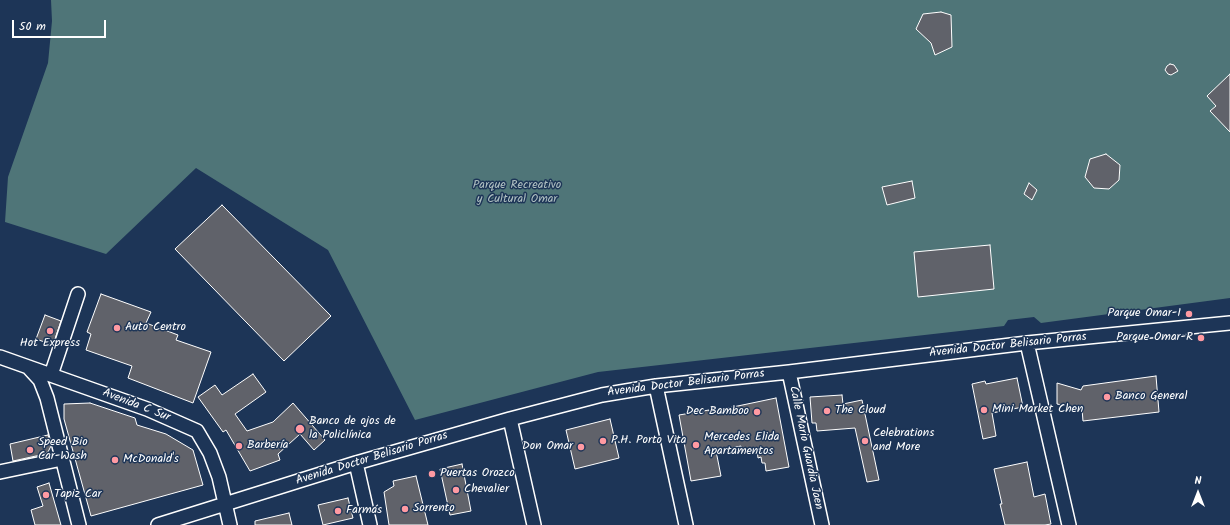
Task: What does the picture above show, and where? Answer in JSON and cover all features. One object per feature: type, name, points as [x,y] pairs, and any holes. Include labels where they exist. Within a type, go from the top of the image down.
[{"type":"street","points":[[51,376],[78,294]]},
{"type":"street","name":"Avenida Doctor Belisario Porras","points":[[158,525],[356,463],[510,419],[602,395],[656,386],[788,372],[1027,342],[1230,323]]},
{"type":"street","points":[[1027,342],[1069,525]]},
{"type":"street","name":"Avenida C Sur","points":[[0,357],[147,409],[197,431],[210,453],[219,477],[230,525]]},
{"type":"street","points":[[27,367],[40,380],[47,398],[79,525]]},
{"type":"street","name":"Calle Mario Guardia Jaen","points":[[788,372],[822,525]]},
{"type":"street","points":[[47,398],[51,390],[56,386],[64,386],[90,394],[107,395]]},
{"type":"street","points":[[656,386],[686,525]]},
{"type":"street","points":[[510,419],[534,525]]},
{"type":"street","points":[[0,472],[62,459]]},
{"type":"street","points":[[356,463],[370,525]]},
{"type":"green space","name":"Parque Recreativo y Cultural Omar","points":[[51,0],[1230,0],[1230,298],[1041,323],[1034,317],[1008,320],[1004,326],[598,372],[415,420],[328,250],[196,168],[106,254],[5,222],[8,177],[48,63],[52,21]]},
{"type":"building","points":[[941,12],[951,15],[952,47],[935,55],[931,43],[916,29],[923,14]]},
{"type":"building","points":[[1170,64],[1174,65],[1178,71],[1171,75],[1165,70]]},
{"type":"building","points":[[1230,74],[1230,132],[1210,111],[1216,106],[1207,96]]},
{"type":"building","points":[[1106,154],[1120,165],[1119,180],[1109,189],[1094,188],[1085,177],[1090,159]]},
{"type":"building","points":[[912,181],[915,198],[887,205],[882,187]]},
{"type":"building","points":[[1029,183],[1037,190],[1032,200],[1024,194]]},
{"type":"building","points":[[222,205],[331,316],[284,361],[175,249]]},
{"type":"building","points":[[990,245],[994,289],[918,297],[914,252]]},
{"type":"building","points":[[101,294],[151,312],[146,323],[178,335],[176,340],[211,352],[193,403],[128,378],[132,366],[86,350],[91,334],[87,332]]},
{"type":"building","name":"Hot Express","points":[[45,315],[61,321],[53,345],[36,339]]},
{"type":"building","points":[[253,374],[266,392],[235,414],[247,431],[273,422],[293,403],[325,440],[314,450],[300,434],[278,454],[280,460],[250,471],[226,430],[223,432],[198,397],[215,385],[222,395]]},
{"type":"building","name":"Banco General","points":[[1156,376],[1159,412],[1083,421],[1082,409],[1057,404],[1057,383],[1081,390],[1083,386]]},
{"type":"building","points":[[1017,378],[1023,407],[992,413],[996,436],[983,439],[972,384],[985,381],[986,384]]},
{"type":"building","points":[[842,395],[843,404],[862,400],[879,480],[867,482],[855,428],[817,431],[816,423],[812,423],[810,397]]},
{"type":"building","points":[[776,398],[789,467],[766,471],[765,463],[762,463],[761,457],[758,458],[757,450],[743,453],[741,446],[716,451],[721,476],[691,481],[679,415],[709,410],[709,412]]},
{"type":"building","points":[[90,403],[135,418],[137,425],[166,434],[193,450],[203,485],[91,516],[64,419],[64,404]]},
{"type":"building","points":[[610,419],[619,458],[575,469],[566,430]]},
{"type":"building","name":"Speed Bio Car-Wash","points":[[48,435],[51,446],[48,452],[13,461],[10,444]]},
{"type":"building","points":[[1027,462],[1034,497],[1045,494],[1051,524],[1005,525],[994,469]]},
{"type":"building","name":"Chevalier","points":[[462,464],[471,511],[450,515],[440,469]]},
{"type":"building","name":"Sorrento","points":[[416,476],[428,525],[389,525],[384,492],[394,486],[393,481]]},
{"type":"building","points":[[49,483],[61,525],[35,525],[31,510],[43,506],[37,487]]},
{"type":"building","name":"Farmás","points":[[348,498],[353,518],[323,525],[318,505]]},
{"type":"building","points":[[289,513],[292,525],[255,525],[255,521]]},
{"type":"place","name":"Parque Omar-I","points":[[1189,314]]},
{"type":"place","name":"Auto Centro","points":[[117,328]]},
{"type":"place","name":"Hot Express","points":[[50,331]]},
{"type":"place","name":"Parque Omar-R","points":[[1201,338]]},
{"type":"place","name":"Banco General","points":[[1107,397]]},
{"type":"place","name":"Mini Market Chen","points":[[984,410]]},
{"type":"place","name":"The Cloud","points":[[827,411]]},
{"type":"place","name":"Dec Bamboo","points":[[757,412]]},
{"type":"place","name":"Banco de ojos de la Policlínica","points":[[300,429]]},
{"type":"place","name":"P.H. Porto Vita","points":[[603,441]]},
{"type":"place","name":"Celebrations and More","points":[[865,441]]},
{"type":"place","name":"Mercedes Elida Apartamentos","points":[[696,445]]},
{"type":"place","name":"Barbería","points":[[239,446]]},
{"type":"place","name":"Don Omar","points":[[581,447]]},
{"type":"place","name":"Speed Bio Car-Wash","points":[[30,450]]},
{"type":"place","name":"McDonald's","points":[[115,460]]},
{"type":"place","name":"Puertas Orozco","points":[[432,474]]},
{"type":"place","name":"Chevalier","points":[[456,490]]},
{"type":"place","name":"Tapiz Car","points":[[46,495]]},
{"type":"place","name":"Sorrento","points":[[405,509]]},
{"type":"place","name":"Farmás","points":[[338,511]]}]
